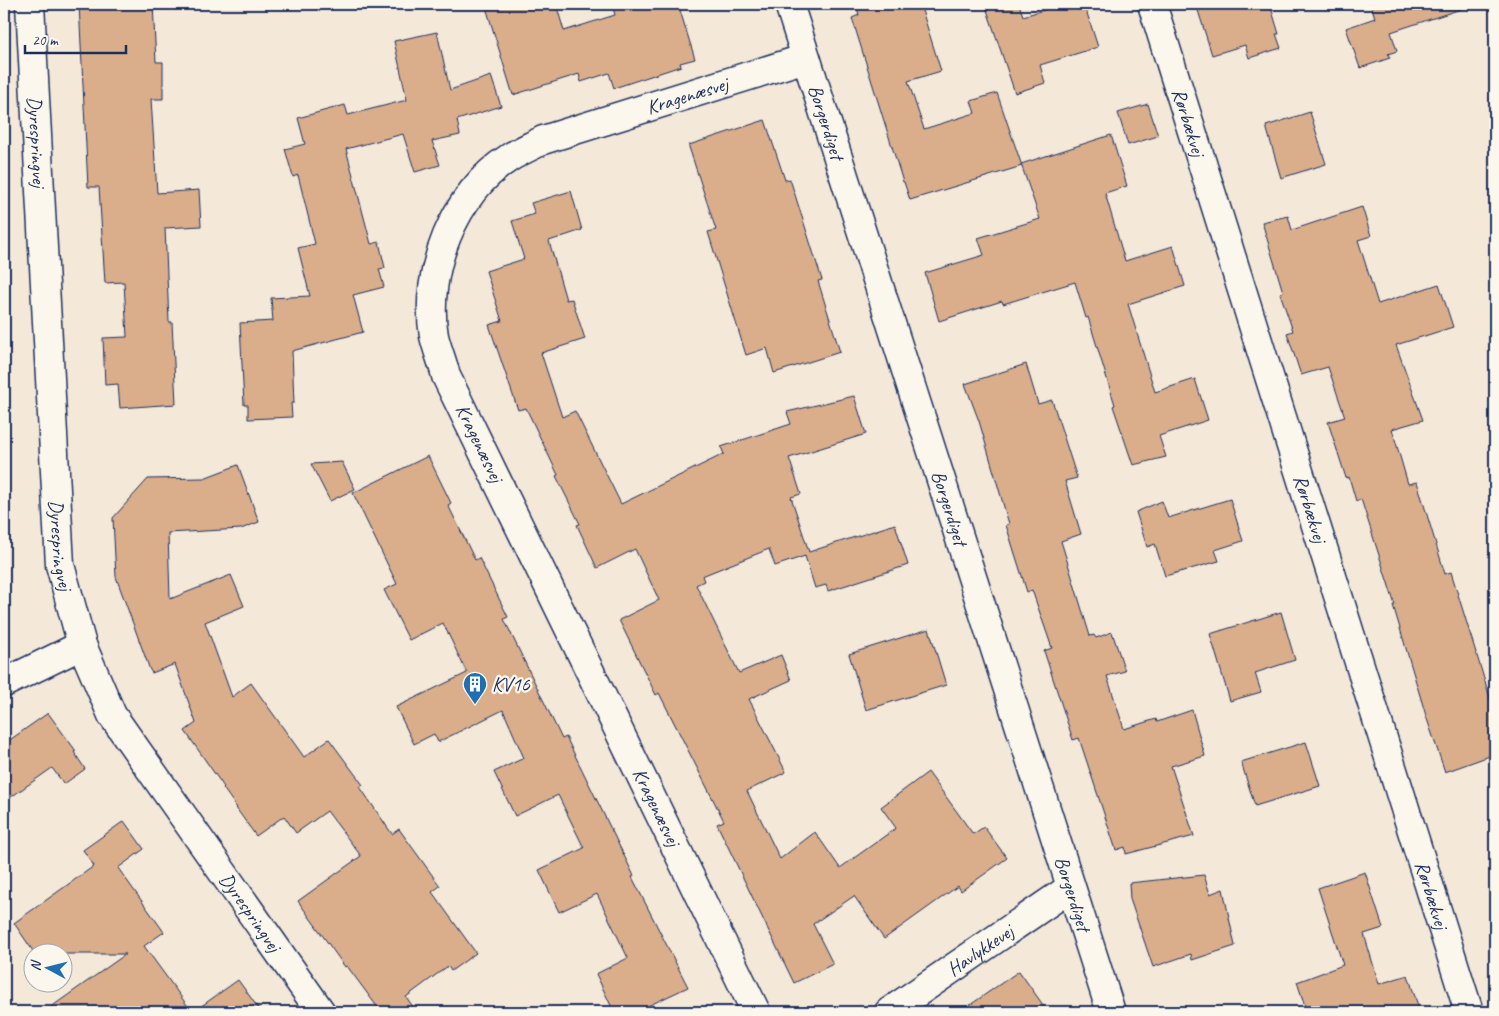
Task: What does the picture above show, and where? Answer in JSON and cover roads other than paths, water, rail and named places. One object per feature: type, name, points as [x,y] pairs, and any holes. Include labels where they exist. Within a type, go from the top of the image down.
[{"type":"street","name":"Dyrespringvej","points":[[30,4],[60,565],[82,645],[112,715],[321,1012]]},
{"type":"street","name":"Borgerdiget","points":[[789,4],[1111,1012]]},
{"type":"street","name":"Rørbækvej","points":[[1152,4],[1469,1012]]},
{"type":"street","name":"Kragenæsvej","points":[[756,1012],[446,376],[434,335],[432,294],[440,253],[455,217],[478,185],[508,159],[543,140],[806,58]]},
{"type":"street","points":[[4,683],[82,645]]},
{"type":"street","name":"Havlykkevej","points":[[889,1012],[1070,888]]},
{"type":"place","name":"KV16","points":[[475,705]]}]
